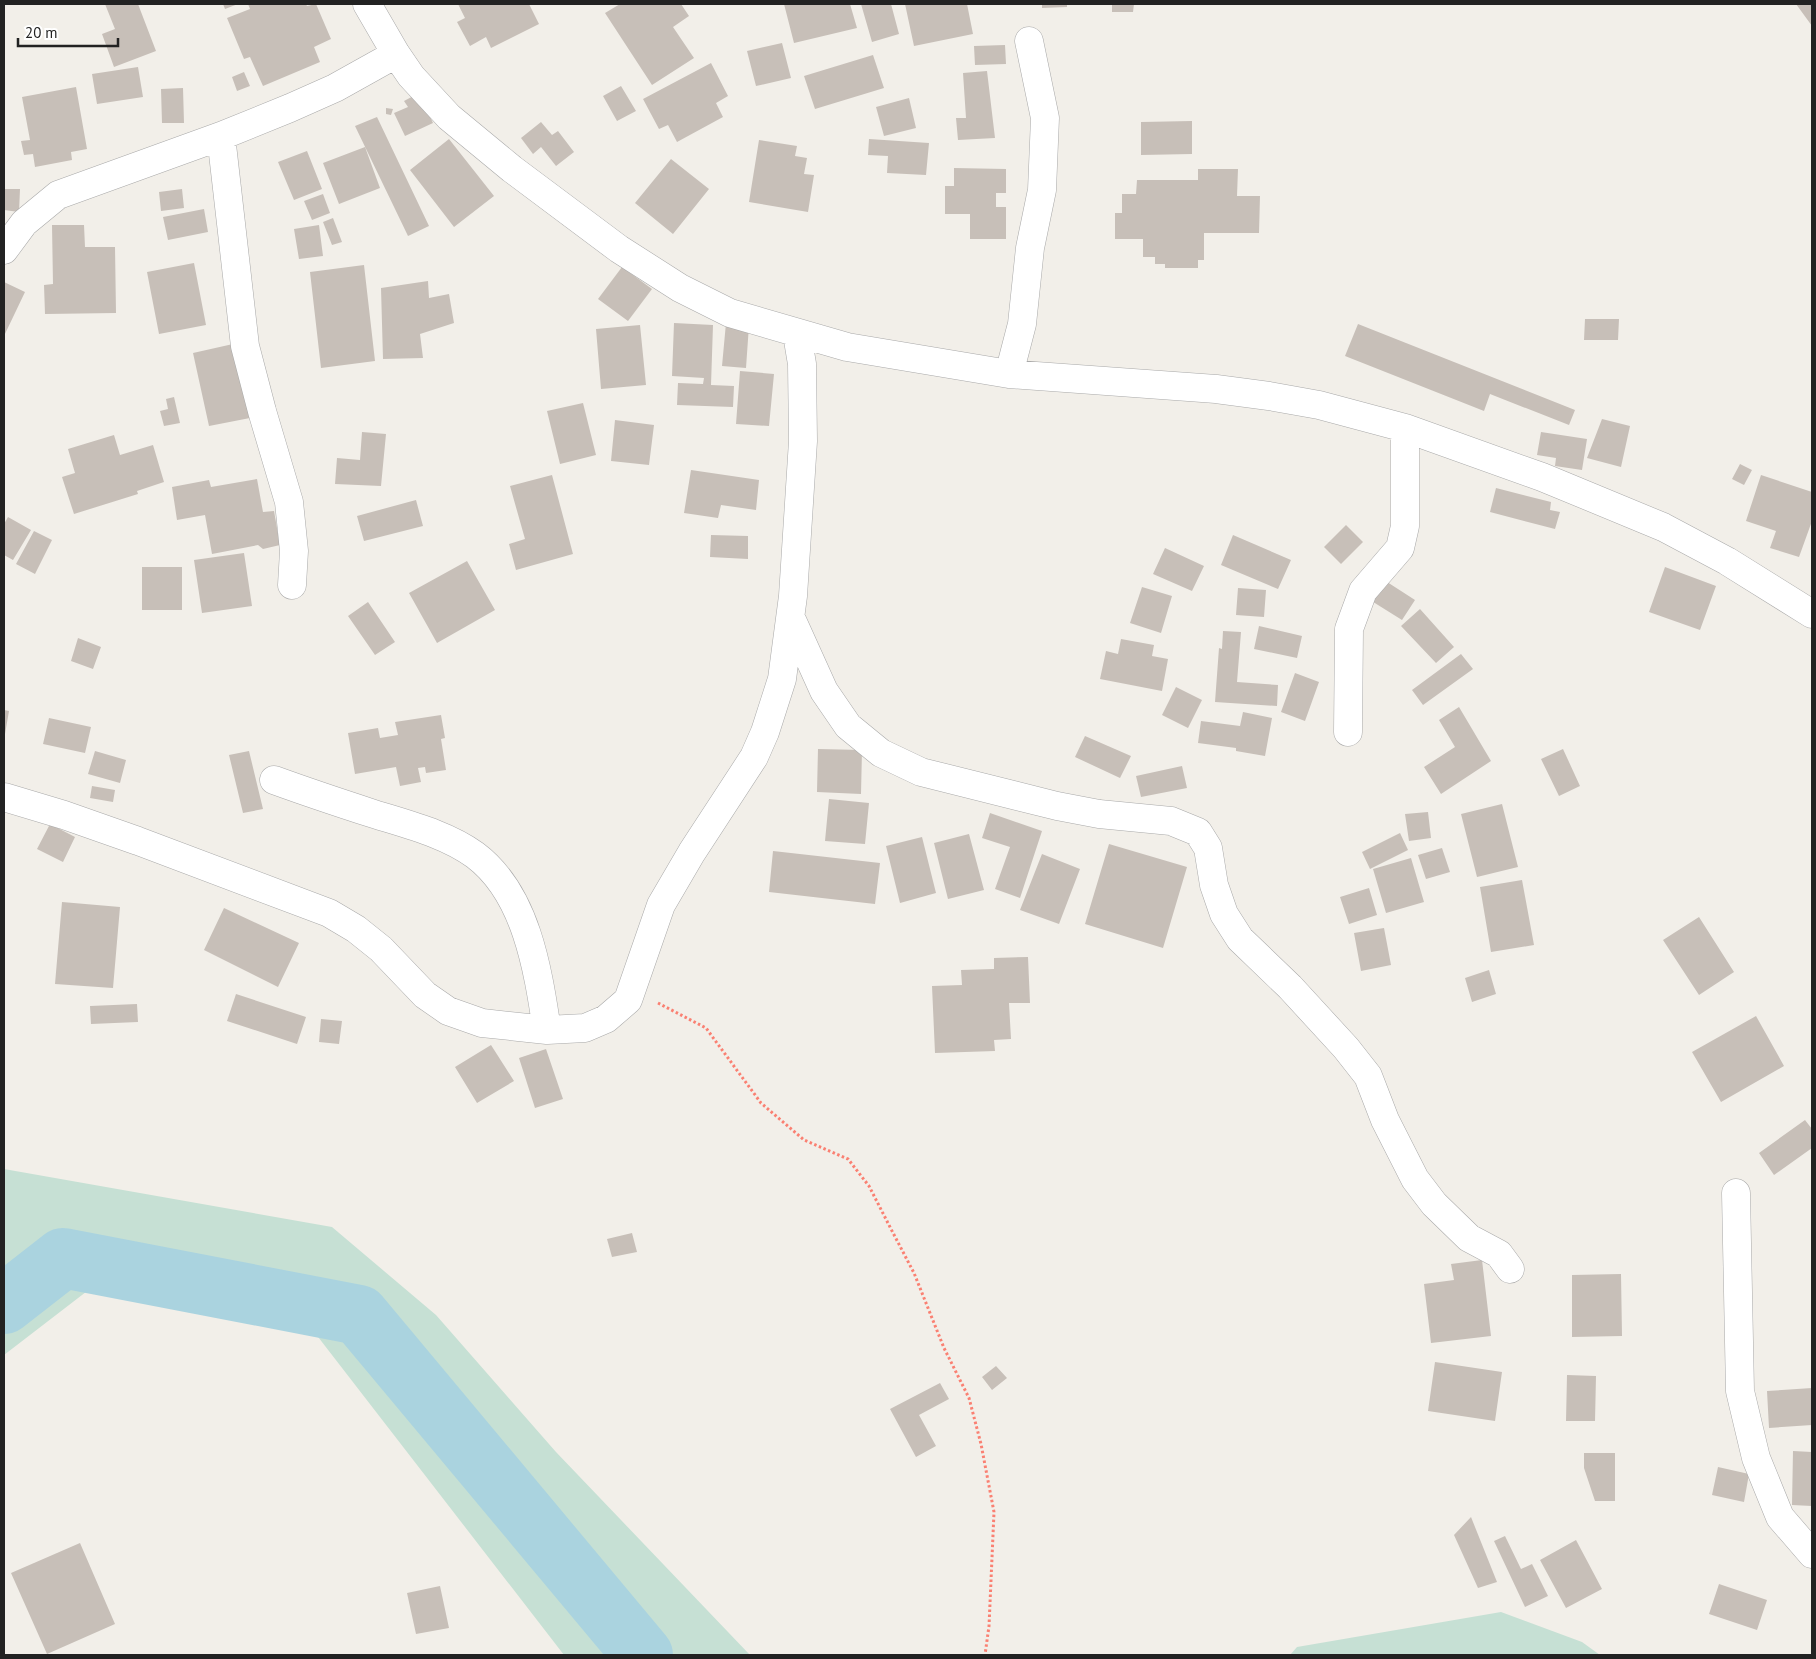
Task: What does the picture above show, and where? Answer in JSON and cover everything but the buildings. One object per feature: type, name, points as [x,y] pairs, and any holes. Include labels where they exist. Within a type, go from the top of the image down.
[{"type":"street","points":[[367,4],[411,76],[449,117],[512,169],[619,249],[680,288],[730,313],[846,347],[1009,374],[1216,389],[1269,396],[1319,405],[1405,428],[1542,478],[1663,527],[1727,561],[1812,614]]},
{"type":"street","points":[[1009,374],[1022,324],[1030,248],[1042,190],[1045,118],[1028,41]]},
{"type":"street","points":[[4,250],[24,223],[58,196],[221,136],[335,88],[396,54]]},
{"type":"street","points":[[221,136],[246,346],[262,411],[289,502],[294,551],[292,585]]},
{"type":"street","points":[[4,797],[119,834],[329,913],[356,929],[382,949],[425,995],[448,1011],[482,1023],[547,1030],[585,1028],[606,1019],[628,1000],[661,905],[692,852],[754,757],[766,732],[782,679],[791,618],[803,441],[803,386],[797,334]]},
{"type":"street","points":[[1348,732],[1349,629],[1363,591],[1400,548],[1405,526],[1405,428]]},
{"type":"street","points":[[791,618],[824,691],[848,726],[882,753],[922,772],[1057,806],[1099,814],[1171,820],[1198,832],[1208,848],[1214,885],[1224,914],[1240,939],[1290,986],[1346,1048],[1368,1076],[1385,1120],[1415,1179],[1434,1204],[1469,1238],[1499,1254],[1510,1269]]},
{"type":"street","points":[[274,780],[447,838],[476,856],[503,885],[519,916],[538,975],[547,1030]]},
{"type":"street","points":[[1736,1193],[1740,1391],[1756,1458],[1780,1517],[1812,1554]]},
{"type":"path","points":[[628,1000],[658,1003],[706,1028],[761,1103],[804,1140],[848,1159],[869,1186],[914,1273],[944,1348],[969,1398],[981,1444],[994,1512],[989,1626],[985,1655]]},
{"type":"green space","points":[[4,1169],[332,1227],[436,1315],[556,1452],[750,1655],[564,1655],[315,1333],[95,1285],[4,1355]]},
{"type":"green space","points":[[1501,1612],[1582,1642],[1600,1655],[1290,1655],[1297,1647]]},
{"type":"waterway","points":[[4,1304],[63,1258],[359,1315],[643,1655]]}]
